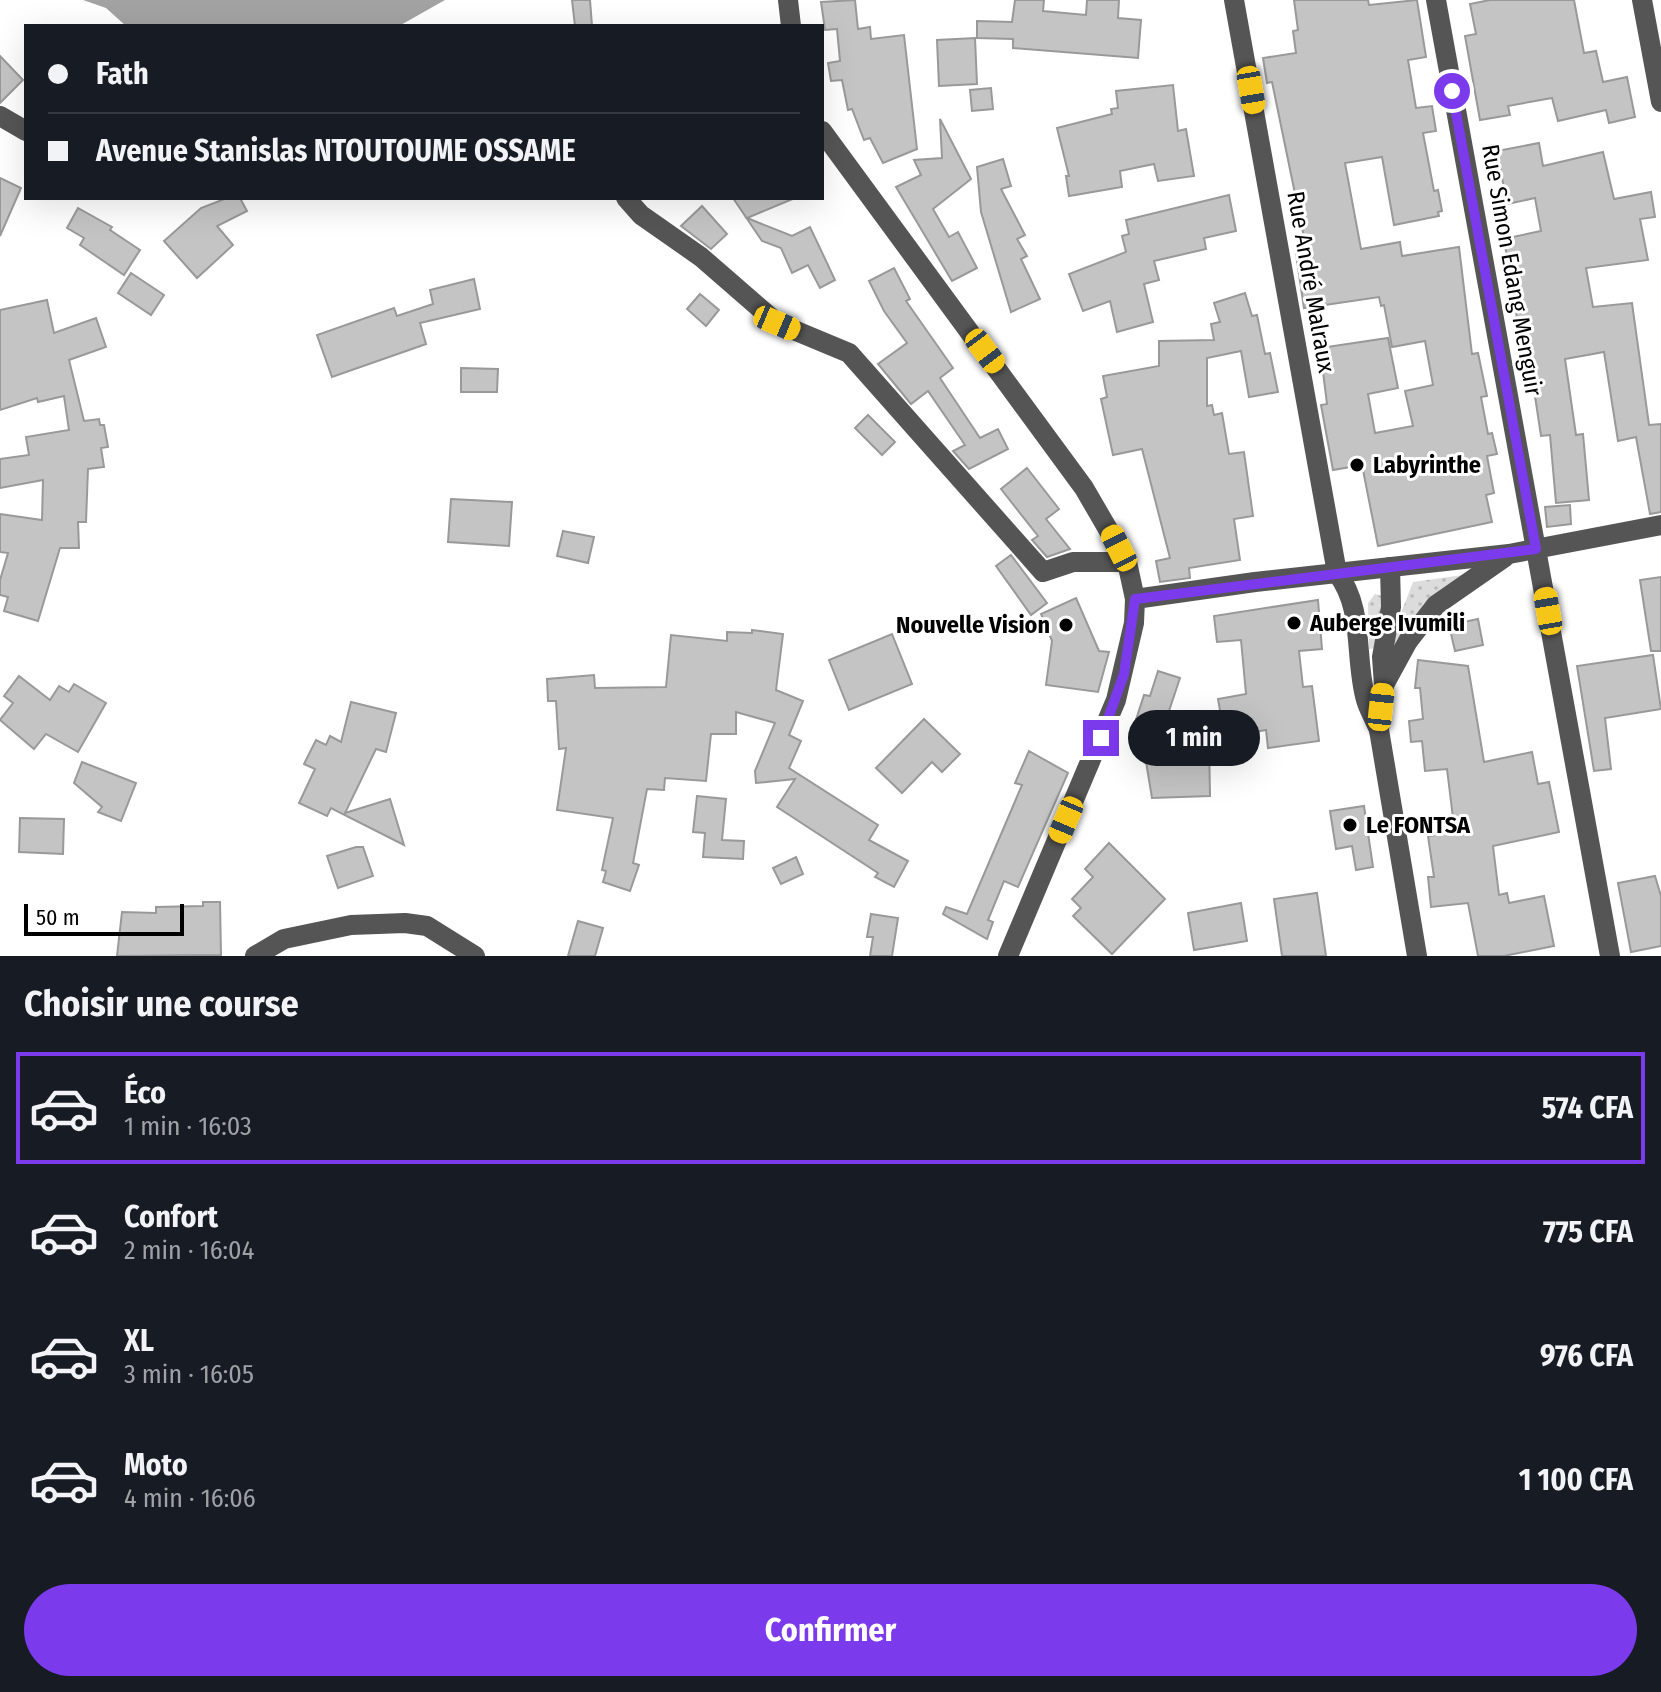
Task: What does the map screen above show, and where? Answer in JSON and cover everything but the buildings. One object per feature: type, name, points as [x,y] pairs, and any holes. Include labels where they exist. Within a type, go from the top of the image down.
[{"type":"street","points":[[788,0],[791,24]]},
{"type":"street","name":"Rue André Malraux","points":[[1234,0],[1337,573],[1347,587],[1357,629]]},
{"type":"street","name":"Rue Simon Edang Menguir","points":[[1436,0],[1610,956]]},
{"type":"street","points":[[1642,0],[1661,102]]},
{"type":"street","points":[[0,116],[24,130]]},
{"type":"street","points":[[824,134],[1075,475],[1127,562],[1135,599],[1124,674],[1116,700],[1008,956]]},
{"type":"street","points":[[628,200],[641,215],[701,257],[777,323],[849,353],[1043,572],[1073,562],[1127,562]]},
{"type":"street","points":[[1135,599],[1509,554],[1661,525]]},
{"type":"street","points":[[1384,685],[1408,641],[1436,605],[1509,554]]},
{"type":"street","points":[[1381,568],[1363,586],[1357,629],[1366,700],[1379,730],[1417,956]]},
{"type":"street","points":[[1379,730],[1384,685],[1382,657],[1391,607],[1381,568]]},
{"type":"street","points":[[255,956],[284,939],[351,925],[405,923],[427,926],[475,956]]},
{"type":"shaded area","points":[[83,0],[445,0],[403,24],[124,24],[106,8]]},
{"type":"shaded area","points":[[1463,575],[1424,603],[1394,647],[1396,626],[1413,582]]},
{"type":"shaded area","points":[[1375,594],[1382,596],[1376,648],[1369,649],[1368,603]]},
{"type":"place","name":"Labyrinthe","points":[[1357,465]]},
{"type":"place","name":"Auberge Ivumili","points":[[1294,623]]},
{"type":"place","name":"Nouvelle Vision","points":[[1066,625]]},
{"type":"place","name":"Le FONTSA","points":[[1350,825]]},
{"type":"route","points":[[1101,738],[1124,674],[1134,623],[1135,599],[1536,549],[1452,91]]}]
